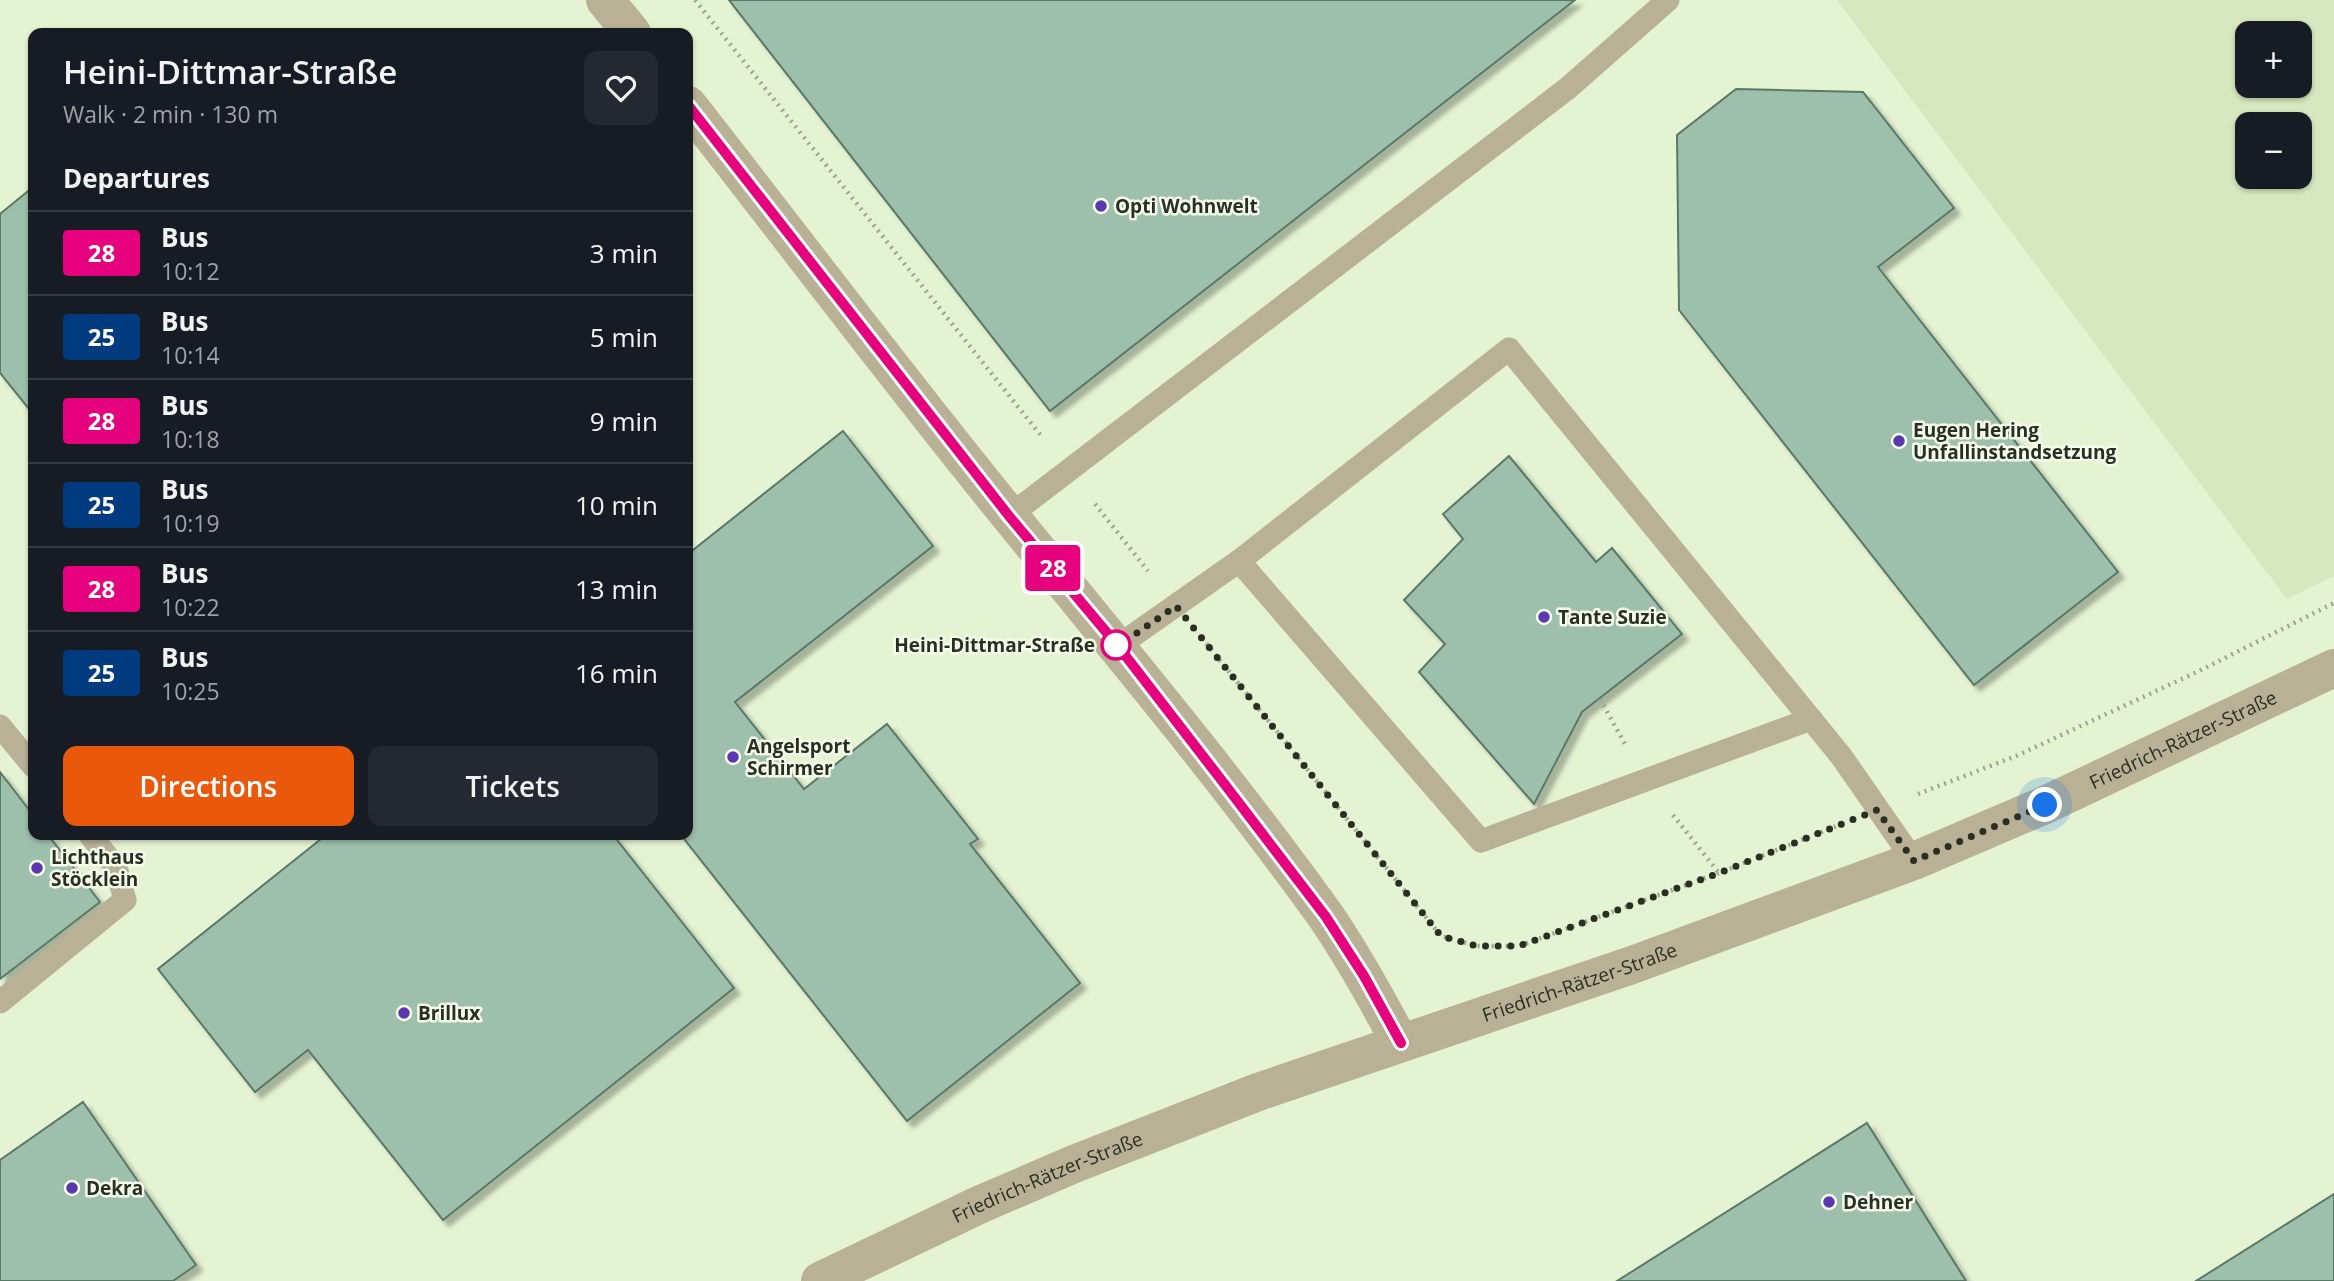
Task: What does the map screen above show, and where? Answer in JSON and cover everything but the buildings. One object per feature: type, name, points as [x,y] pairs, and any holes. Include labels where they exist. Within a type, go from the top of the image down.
[{"type":"street","points":[[606,0],[628,28]]},
{"type":"street","points":[[693,111],[1009,516],[1118,646],[1326,917],[1364,976],[1401,1043]]},
{"type":"street","name":"Friedrich-Rätzer-Straße","points":[[820,1281],[981,1204],[1074,1164],[1258,1092],[1632,965],[1914,861],[2045,805],[2334,668]]},
{"type":"lane","points":[[1009,516],[1568,88],[1668,0]]},
{"type":"lane","points":[[1118,646],[1239,561],[1509,349],[1841,756],[1914,861]]},
{"type":"lane","points":[[1239,561],[1482,841],[1811,719]]},
{"type":"lane","points":[[0,726],[28,760]]},
{"type":"lane","points":[[0,1002],[125,900],[117,867],[94,840]]},
{"type":"path","points":[[695,0],[1441,936],[1477,946],[1519,946],[1719,873],[2016,756],[2197,672],[2334,603]]},
{"type":"shaded area","points":[[1837,0],[2334,0],[2334,576],[2287,599]]},
{"type":"bus line","name":"28","points":[[693,111],[1009,516],[1118,646],[1326,917],[1364,976],[1401,1043]]},
{"type":"place","name":"Opti Wohnwelt","points":[[1101,206]]},
{"type":"place","name":"Eugen Hering Unfallinstandsetzung","points":[[1899,441]]},
{"type":"place","name":"Tante Suzie","points":[[1544,617]]},
{"type":"place","name":"Heini-Dittmar-Straße","points":[[1116,645]]},
{"type":"place","name":"Angelsport Schirmer","points":[[733,757]]},
{"type":"place","name":"Lichthaus Stöcklein","points":[[37,868]]},
{"type":"place","name":"Brillux","points":[[404,1013]]},
{"type":"place","name":"Dekra","points":[[72,1188]]},
{"type":"place","name":"Dehner","points":[[1829,1202]]},
{"type":"route","points":[[1116,645],[1176,606],[1441,936],[1477,946],[1519,946],[1719,873],[1877,810],[1914,861],[2045,805]]}]
